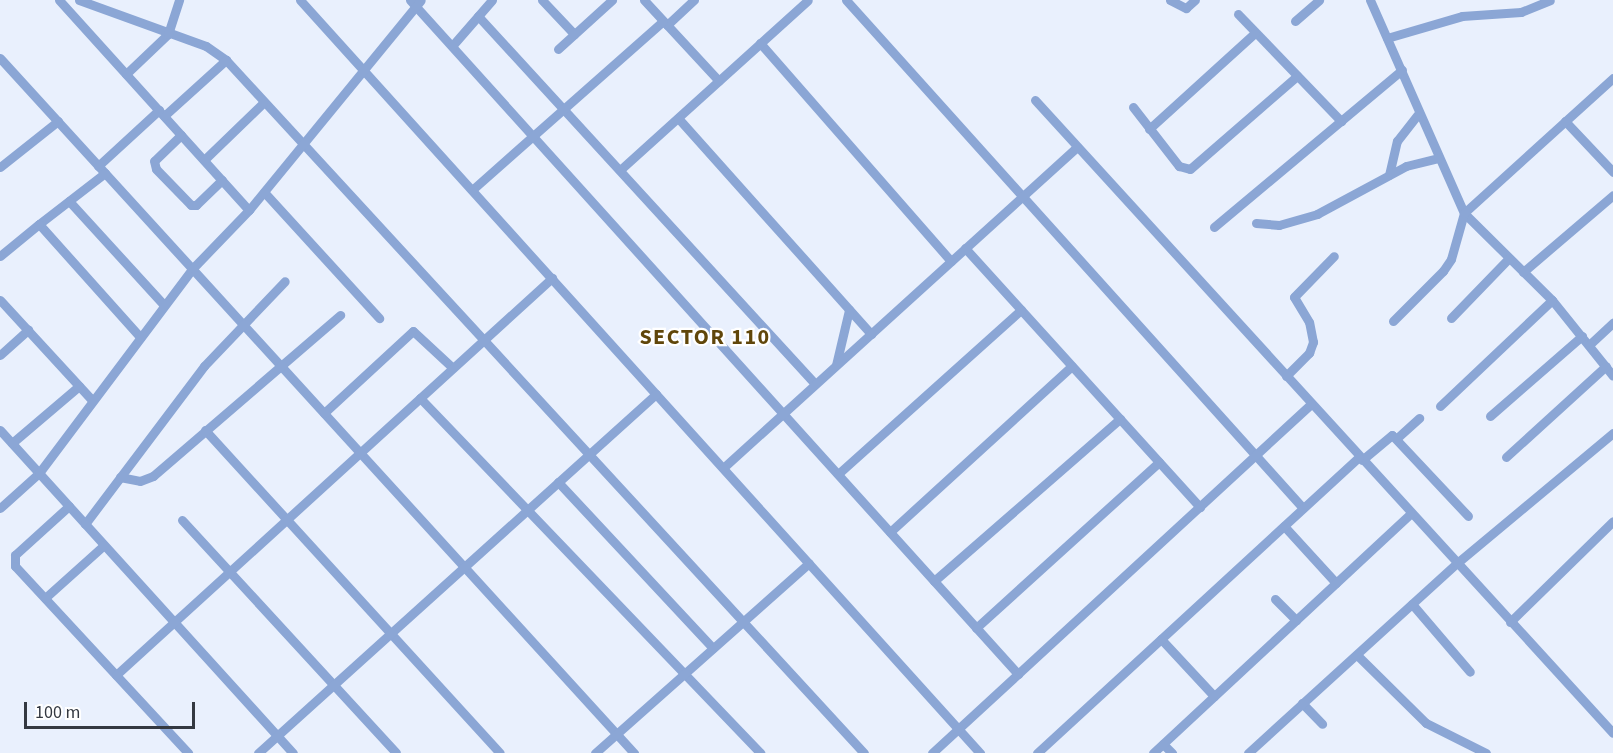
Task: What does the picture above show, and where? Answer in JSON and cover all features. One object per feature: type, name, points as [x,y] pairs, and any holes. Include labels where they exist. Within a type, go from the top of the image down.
[{"type":"street","points":[[59,0],[249,210]]},
{"type":"street","points":[[79,0],[206,46],[226,60],[301,146],[864,753]]},
{"type":"street","points":[[126,74],[168,34],[179,0]]},
{"type":"street","points":[[300,0],[980,753]]},
{"type":"street","points":[[452,46],[492,0]]},
{"type":"street","points":[[542,0],[574,34]]},
{"type":"street","points":[[558,49],[612,0]]},
{"type":"street","points":[[644,0],[719,81]]},
{"type":"street","points":[[472,190],[694,0]]},
{"type":"street","points":[[620,170],[808,0]]},
{"type":"street","points":[[846,0],[1303,508]]},
{"type":"street","points":[[1170,0],[1186,8],[1195,0]]},
{"type":"street","points":[[1295,21],[1319,0]]},
{"type":"street","points":[[1370,0],[1402,70],[1417,115],[1440,158],[1464,213],[1552,300],[1613,376]]},
{"type":"street","points":[[1387,38],[1462,16],[1521,12],[1550,0]]},
{"type":"street","points":[[0,508],[39,473],[92,399],[193,268],[249,210],[363,71],[416,2],[452,46],[1018,674]]},
{"type":"street","points":[[1238,14],[1341,121]]},
{"type":"street","points":[[478,16],[815,384]]},
{"type":"street","points":[[1149,129],[1255,33]]},
{"type":"street","points":[[760,43],[951,261]]},
{"type":"street","points":[[0,58],[634,753]]},
{"type":"street","points":[[0,256],[69,201],[161,113],[226,60]]},
{"type":"street","points":[[1214,227],[1402,70]]},
{"type":"street","points":[[1133,108],[1179,166],[1190,169],[1297,76]]},
{"type":"street","points":[[1394,321],[1443,271],[1451,259],[1464,213],[1613,78]]},
{"type":"street","points":[[1035,100],[1613,733]]},
{"type":"street","points":[[204,160],[263,103]]},
{"type":"street","points":[[1389,175],[1397,141],[1417,115]]},
{"type":"street","points":[[678,117],[871,334]]},
{"type":"street","points":[[1,164],[58,121]]},
{"type":"street","points":[[1565,121],[1613,172]]},
{"type":"street","points":[[181,135],[154,161],[156,170],[191,205],[196,205],[222,180]]},
{"type":"street","points":[[723,468],[1077,147]]},
{"type":"street","points":[[1256,223],[1279,225],[1317,214],[1389,175],[1440,158]]},
{"type":"street","points":[[264,192],[379,318]]},
{"type":"street","points":[[1523,272],[1613,195]]},
{"type":"street","points":[[69,201],[164,305]]},
{"type":"street","points":[[39,224],[140,336]]},
{"type":"street","points":[[965,248],[1200,507]]},
{"type":"street","points":[[1286,376],[1309,353],[1313,342],[1309,322],[1294,297],[1334,256]]},
{"type":"street","points":[[1451,318],[1509,258]]},
{"type":"street","points":[[116,675],[552,279]]},
{"type":"street","points":[[85,524],[204,366],[285,281]]},
{"type":"street","points":[[0,300],[92,399]]},
{"type":"street","points":[[1440,406],[1552,300]]},
{"type":"street","points":[[838,474],[1021,309]]},
{"type":"street","points":[[836,364],[849,310]]},
{"type":"street","points":[[120,477],[140,481],[153,476],[340,315]]},
{"type":"street","points":[[1589,345],[1613,323]]},
{"type":"street","points":[[0,355],[28,330]]},
{"type":"street","points":[[324,413],[413,331],[453,368]]},
{"type":"street","points":[[1490,416],[1582,336]]},
{"type":"street","points":[[890,532],[1072,366]]},
{"type":"street","points":[[1506,457],[1606,366]]},
{"type":"street","points":[[12,443],[79,386]]},
{"type":"street","points":[[258,753],[656,394]]},
{"type":"street","points":[[420,398],[760,753]]},
{"type":"street","points":[[932,753],[1311,404]]},
{"type":"street","points":[[1396,438],[1419,418]]},
{"type":"street","points":[[934,581],[1120,419]]},
{"type":"street","points":[[0,430],[293,753]]},
{"type":"street","points":[[205,430],[500,753]]},
{"type":"street","points":[[1248,753],[1457,563],[1613,433]]},
{"type":"street","points":[[1037,753],[1303,508],[1360,458],[1392,435],[1468,516]]},
{"type":"street","points":[[976,628],[1159,462]]},
{"type":"street","points":[[558,482],[713,648]]},
{"type":"street","points":[[69,506],[15,555],[15,566],[188,753]]},
{"type":"street","points":[[1153,753],[1410,513]]},
{"type":"street","points":[[182,520],[396,753]]},
{"type":"street","points":[[1510,622],[1613,521]]},
{"type":"street","points":[[1284,526],[1336,583]]},
{"type":"street","points":[[45,598],[104,545]]},
{"type":"street","points":[[595,753],[809,563]]},
{"type":"street","points":[[1275,599],[1296,620]]},
{"type":"street","points":[[1412,604],[1470,672]]},
{"type":"street","points":[[1161,639],[1214,696]]},
{"type":"street","points":[[1357,655],[1426,723],[1486,753]]},
{"type":"street","points":[[1302,703],[1322,724]]},
{"type":"street","points":[[1163,744],[1172,753]]},
{"type":"district","name":"SECTOR 110","points":[[705,338]]}]
